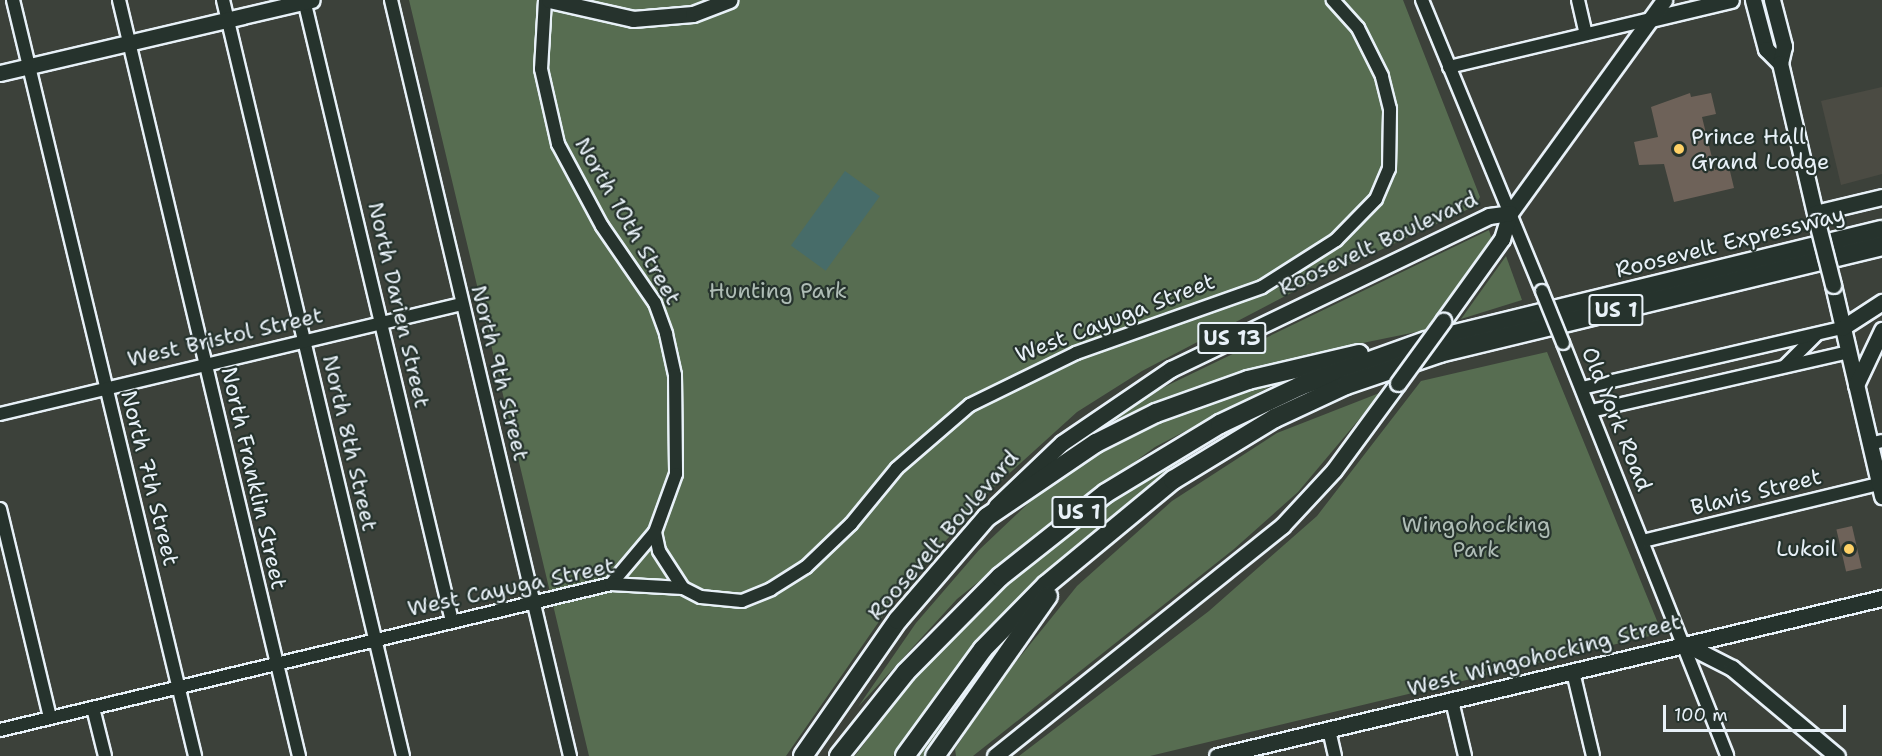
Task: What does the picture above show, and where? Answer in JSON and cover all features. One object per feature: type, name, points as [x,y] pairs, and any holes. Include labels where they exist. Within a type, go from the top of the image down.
[{"type":"highway","name":"Roosevelt Expressway","points":[[839,756],[906,672],[968,607],[1106,493],[1260,405],[1426,341],[1882,230]]},
{"type":"highway","name":"Roosevelt Expressway","points":[[905,756],[983,649],[1077,557],[1207,457],[1346,385],[1474,344],[1882,246]]},
{"type":"highway","name":"US 1","points":[[987,517],[1096,443],[1184,401],[1281,370],[1426,341]]},
{"type":"highway","name":"Roosevelt Boulevard","points":[[803,756],[898,620],[987,517]]},
{"type":"highway","name":"US 1","points":[[935,756],[1077,557]]},
{"type":"highway","points":[[810,756],[823,727]]},
{"type":"main road","points":[[547,0],[633,19],[693,14],[729,0]]},
{"type":"main road","points":[[1510,213],[1664,0]]},
{"type":"main road","points":[[1651,19],[1731,0]]},
{"type":"main road","points":[[1753,0],[1766,49],[1779,63],[1856,385],[1876,442],[1881,490]]},
{"type":"main road","points":[[1772,0],[1784,46],[1779,63]]},
{"type":"main road","points":[[0,73],[307,1]]},
{"type":"main road","points":[[1816,217],[1882,196]]},
{"type":"main road","name":"Roosevelt Boulevard","points":[[987,517],[1062,443],[1162,374],[1489,216],[1510,213],[1502,240],[1398,383],[1334,470],[1282,526],[995,756]]},
{"type":"main road","points":[[1842,327],[1882,302]]},
{"type":"main road","points":[[1856,385],[1882,330]]},
{"type":"main road","name":"West Wingohocking Street","points":[[1217,756],[1882,598]]},
{"type":"main road","points":[[1685,644],[1732,668],[1837,756]]},
{"type":"street","name":"North 7th Street","points":[[13,0],[195,756]]},
{"type":"street","name":"North Franklin Street","points":[[119,0],[299,756]]},
{"type":"street","name":"North 8th Street","points":[[222,0],[403,756]]},
{"type":"street","name":"North 9th Street","points":[[391,0],[461,304],[570,756]]},
{"type":"street","name":"North 10th Street","points":[[547,0],[541,69],[558,144],[602,226],[655,303],[675,375],[676,474],[655,532],[611,584]]},
{"type":"street","name":"West Cayuga Street","points":[[0,730],[611,584],[683,588],[701,597],[742,601],[771,589],[806,567],[851,524],[897,468],[969,405],[1076,353],[1262,287],[1336,240],[1376,199],[1389,169],[1391,135],[1382,76],[1358,28],[1333,0]]},
{"type":"street","name":"Old York Road","points":[[1422,0],[1582,388],[1685,644],[1727,756]]},
{"type":"street","points":[[1578,0],[1586,34]]},
{"type":"street","name":"North Darien Street","points":[[307,1],[452,621]]},
{"type":"street","points":[[1449,67],[1651,19]]},
{"type":"street","name":"West Bristol Street","points":[[0,414],[461,304]]},
{"type":"street","points":[[1582,388],[1842,327]]},
{"type":"street","points":[[1784,366],[1818,333]]},
{"type":"street","points":[[1591,411],[1848,352]]},
{"type":"street","name":"Blavis Street","points":[[1643,541],[1881,490]]},
{"type":"street","points":[[0,509],[50,717]]},
{"type":"street","points":[[655,532],[659,551],[683,588]]},
{"type":"street","points":[[1573,672],[1593,756]]},
{"type":"street","points":[[1452,701],[1465,756]]},
{"type":"street","points":[[93,708],[105,756]]},
{"type":"street","points":[[1329,730],[1335,756]]},
{"type":"shaded area","points":[[1882,87],[1882,174],[1841,185],[1821,101]]},
{"type":"green space","name":"Hunting Park","points":[[409,0],[1403,0],[1480,197],[1475,206],[1320,278],[1142,371],[1077,412],[991,490],[898,594],[786,756],[589,756]]},
{"type":"green space","points":[[1489,230],[1492,240],[1426,330],[1309,354],[1160,400],[1087,438],[1158,390]]},
{"type":"green space","points":[[1506,256],[1522,300],[1461,319]]},
{"type":"green space","name":"Wingohocking Park","points":[[1547,352],[1662,633],[1150,756],[1019,756],[1209,611],[1317,516],[1421,381]]},
{"type":"green space","points":[[1277,383],[1155,447],[1058,518],[957,599],[858,707],[916,623],[979,550],[1037,495],[1096,455],[1148,429],[1218,398]]},
{"type":"green space","points":[[1382,392],[1298,492],[1234,549],[973,756],[956,756],[955,749],[998,684],[1077,586],[1172,501],[1277,433]]},
{"type":"green space","points":[[1209,440],[1037,580],[977,641],[893,756],[855,756],[923,665],[1018,575],[1114,497]]},
{"type":"green space","points":[[1036,605],[932,756],[918,756],[966,683]]},
{"type":"water","points":[[845,171],[880,196],[826,271],[791,245]]},
{"type":"building","name":"Prince Hall Grand Lodge","points":[[1690,93],[1691,97],[1711,93],[1716,114],[1702,117],[1715,170],[1729,167],[1734,188],[1674,202],[1664,164],[1639,165],[1634,142],[1658,137],[1651,107]]},
{"type":"building","name":"Lukoil","points":[[1852,526],[1862,568],[1846,571],[1836,530]]},
{"type":"place","name":"Prince Hall Grand Lodge","points":[[1679,149]]},
{"type":"place","name":"Lukoil","points":[[1849,549]]}]
